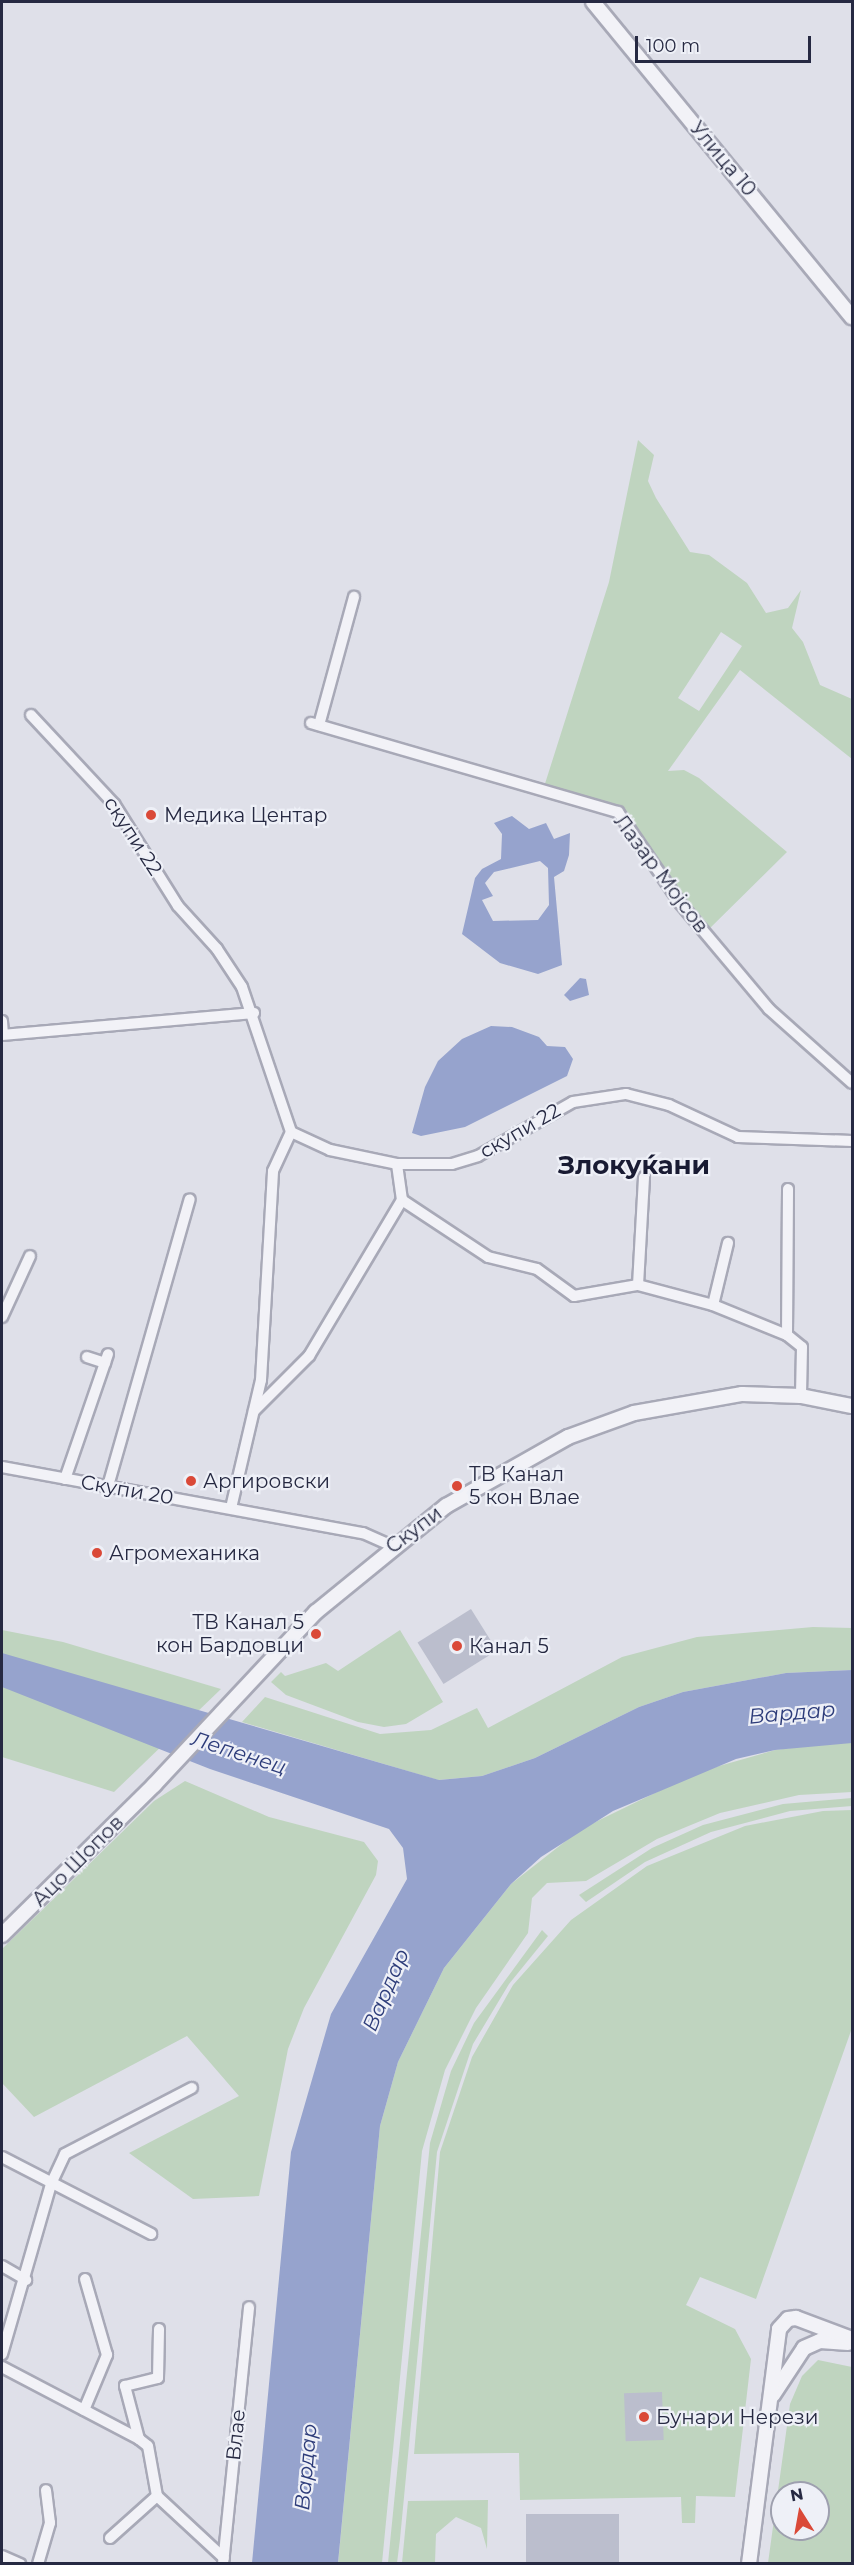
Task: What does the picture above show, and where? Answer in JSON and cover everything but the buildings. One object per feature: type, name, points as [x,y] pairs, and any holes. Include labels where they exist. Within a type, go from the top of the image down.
[{"type":"street","name":"Улица 10","points":[[593,2],[852,317]]},
{"type":"street","name":"Лазар Мојсов","points":[[354,597],[315,724],[618,812],[680,903],[769,1009],[852,1083]]},
{"type":"street","name":"скупи 22","points":[[31,715],[114,804],[178,906],[217,949],[254,1013],[291,1132],[330,1150],[397,1164],[463,1162],[541,1116],[573,1102],[608,1094],[654,1100],[738,1137],[852,1142]]},
{"type":"street","points":[[2,1022],[2,1035],[254,1013]]},
{"type":"street","points":[[231,1508],[254,1412],[267,1328],[273,1171],[291,1132]]},
{"type":"street","points":[[254,1412],[309,1356],[402,1200],[397,1164]]},
{"type":"street","points":[[638,1285],[644,1177]]},
{"type":"street","points":[[787,1335],[788,1190]]},
{"type":"street","points":[[108,1486],[190,1199]]},
{"type":"street","points":[[402,1200],[488,1257],[537,1269],[574,1296],[638,1285],[712,1305],[787,1335],[802,1347],[801,1396]]},
{"type":"street","points":[[712,1305],[728,1243]]},
{"type":"street","points":[[2,1317],[30,1256]]},
{"type":"street","points":[[65,1479],[107,1358],[87,1357]]},
{"type":"street","name":"Скупи","points":[[154,1785],[232,1696],[324,1605],[392,1546],[501,1472],[601,1423],[716,1396],[801,1396],[852,1406]]},
{"type":"street","name":"Скупи 20","points":[[2,1467],[363,1533],[392,1546]]},
{"type":"street","name":"Ацо Шопов","points":[[2,1935],[154,1785]]},
{"type":"street","points":[[2,2354],[26,2280],[51,2184],[65,2154],[192,2088]]},
{"type":"street","points":[[2,2157],[151,2234]]},
{"type":"street","points":[[2,2266],[26,2280]]},
{"type":"street","points":[[84,2410],[107,2355],[85,2279]]},
{"type":"street","name":"Влае","points":[[224,2561],[249,2307]]},
{"type":"street","points":[[749,2564],[773,2395],[778,2335],[788,2319],[852,2339]]},
{"type":"street","points":[[139,2439],[124,2386],[158,2378],[159,2329]]},
{"type":"street","points":[[773,2395],[804,2348],[826,2341],[852,2344]]},
{"type":"street","points":[[2,2367],[139,2439],[148,2446],[157,2496],[224,2561]]},
{"type":"street","points":[[38,2564],[50,2523],[46,2490]]},
{"type":"street","points":[[110,2538],[157,2496]]},
{"type":"street","points":[[2,2556],[20,2564]]},
{"type":"green space","points":[[638,440],[654,455],[648,481],[690,552],[709,555],[747,583],[766,613],[788,608],[801,590],[792,628],[803,642],[820,685],[852,699],[852,759],[740,670],[668,771],[684,770],[699,778],[787,852],[705,933],[622,816],[543,790],[609,582]],"holes":[[[721,632],[742,646],[699,711],[678,698]]]},
{"type":"green space","points":[[813,1627],[852,1628],[852,1670],[786,1673],[683,1692],[639,1707],[535,1758],[482,1776],[438,1780],[242,1722],[265,1697],[380,1734],[431,1730],[477,1708],[488,1728],[622,1657],[697,1637]]},
{"type":"green space","points":[[2,1630],[63,1642],[221,1689],[114,1792],[2,1757]]},
{"type":"green space","points":[[400,1630],[443,1702],[406,1724],[384,1727],[358,1722],[286,1695],[271,1682],[281,1672],[285,1676],[326,1663],[338,1671]]},
{"type":"green space","points":[[830,1743],[852,1743],[852,1792],[799,1795],[720,1813],[657,1839],[586,1881],[547,1883],[532,1898],[528,1933],[476,2008],[445,2070],[422,2151],[382,2563],[338,2564],[380,2126],[398,2062],[444,1968],[511,1884],[581,1829],[698,1772],[775,1750]]},
{"type":"green space","points":[[185,1781],[269,1817],[364,1842],[378,1861],[376,1875],[304,2008],[288,2049],[259,2196],[193,2199],[129,2153],[239,2096],[187,2036],[34,2117],[2,2083],[2,1949],[154,1801]]},
{"type":"green space","points":[[852,1798],[852,1806],[790,1811],[711,1832],[645,1862],[586,1902],[579,1895],[652,1848],[703,1825],[783,1804]]},
{"type":"green space","points":[[852,1810],[852,2028],[756,2299],[700,2277],[686,2305],[735,2329],[751,2359],[735,2497],[696,2496],[695,2523],[682,2523],[681,2497],[520,2500],[519,2453],[414,2454],[440,2152],[472,2057],[513,1985],[571,1920],[647,1866],[745,1826],[823,1811]]},
{"type":"green space","points":[[542,1930],[548,1936],[509,1984],[473,2044],[437,2152],[400,2539],[397,2563],[388,2563],[430,2143],[451,2071],[474,2023]]},
{"type":"green space","points":[[818,2360],[852,2367],[852,2563],[768,2563],[771,2541],[830,2541],[830,2481],[779,2481],[790,2404],[802,2376]]},
{"type":"green space","points":[[488,2500],[487,2549],[481,2528],[456,2517],[436,2534],[435,2563],[402,2563],[408,2501]]},
{"type":"water","points":[[512,816],[529,829],[546,823],[554,839],[570,833],[569,855],[564,871],[554,877],[562,965],[538,974],[500,963],[462,934],[475,878],[482,869],[501,859],[502,834],[494,823]],"holes":[[[540,861],[548,868],[549,905],[538,920],[493,921],[482,900],[493,896],[485,883],[494,872]]]},
{"type":"water","points":[[580,978],[586,979],[589,995],[570,1001],[564,995]]},
{"type":"water","points":[[491,1026],[512,1027],[539,1037],[547,1046],[565,1047],[573,1059],[567,1076],[465,1127],[421,1136],[412,1133],[425,1087],[438,1061],[462,1039]]},
{"type":"water","points":[[2,1653],[439,1780],[482,1776],[535,1758],[639,1707],[683,1692],[786,1673],[852,1670],[852,1743],[775,1750],[736,1759],[613,1811],[541,1857],[511,1884],[444,1968],[398,2062],[380,2126],[338,2563],[252,2563],[291,2152],[331,2014],[407,1879],[403,1848],[389,1829],[210,1769],[2,1687]]},
{"type":"place","name":"Медика Центар","points":[[151,815]]},
{"type":"place","name":"Аргировски","points":[[191,1481]]},
{"type":"place","name":"ТВ Канал 5 кон Влае","points":[[457,1486]]},
{"type":"place","name":"Агромеханика","points":[[97,1553]]},
{"type":"place","name":"ТВ Канал 5 кон Бардовци","points":[[316,1634]]},
{"type":"place","name":"Канал 5","points":[[457,1646]]},
{"type":"place","name":"Бунари Нерези","points":[[644,2417]]},
{"type":"district","name":"Злокуќани","points":[[634,1166]]},
{"type":"water label","name":"Вардар","points":[[792,1713]]},
{"type":"water label","name":"Лепенец","points":[[239,1753]]},
{"type":"water label","name":"Вардар","points":[[386,1990]]},
{"type":"water label","name":"Вардар","points":[[306,2467]]}]
